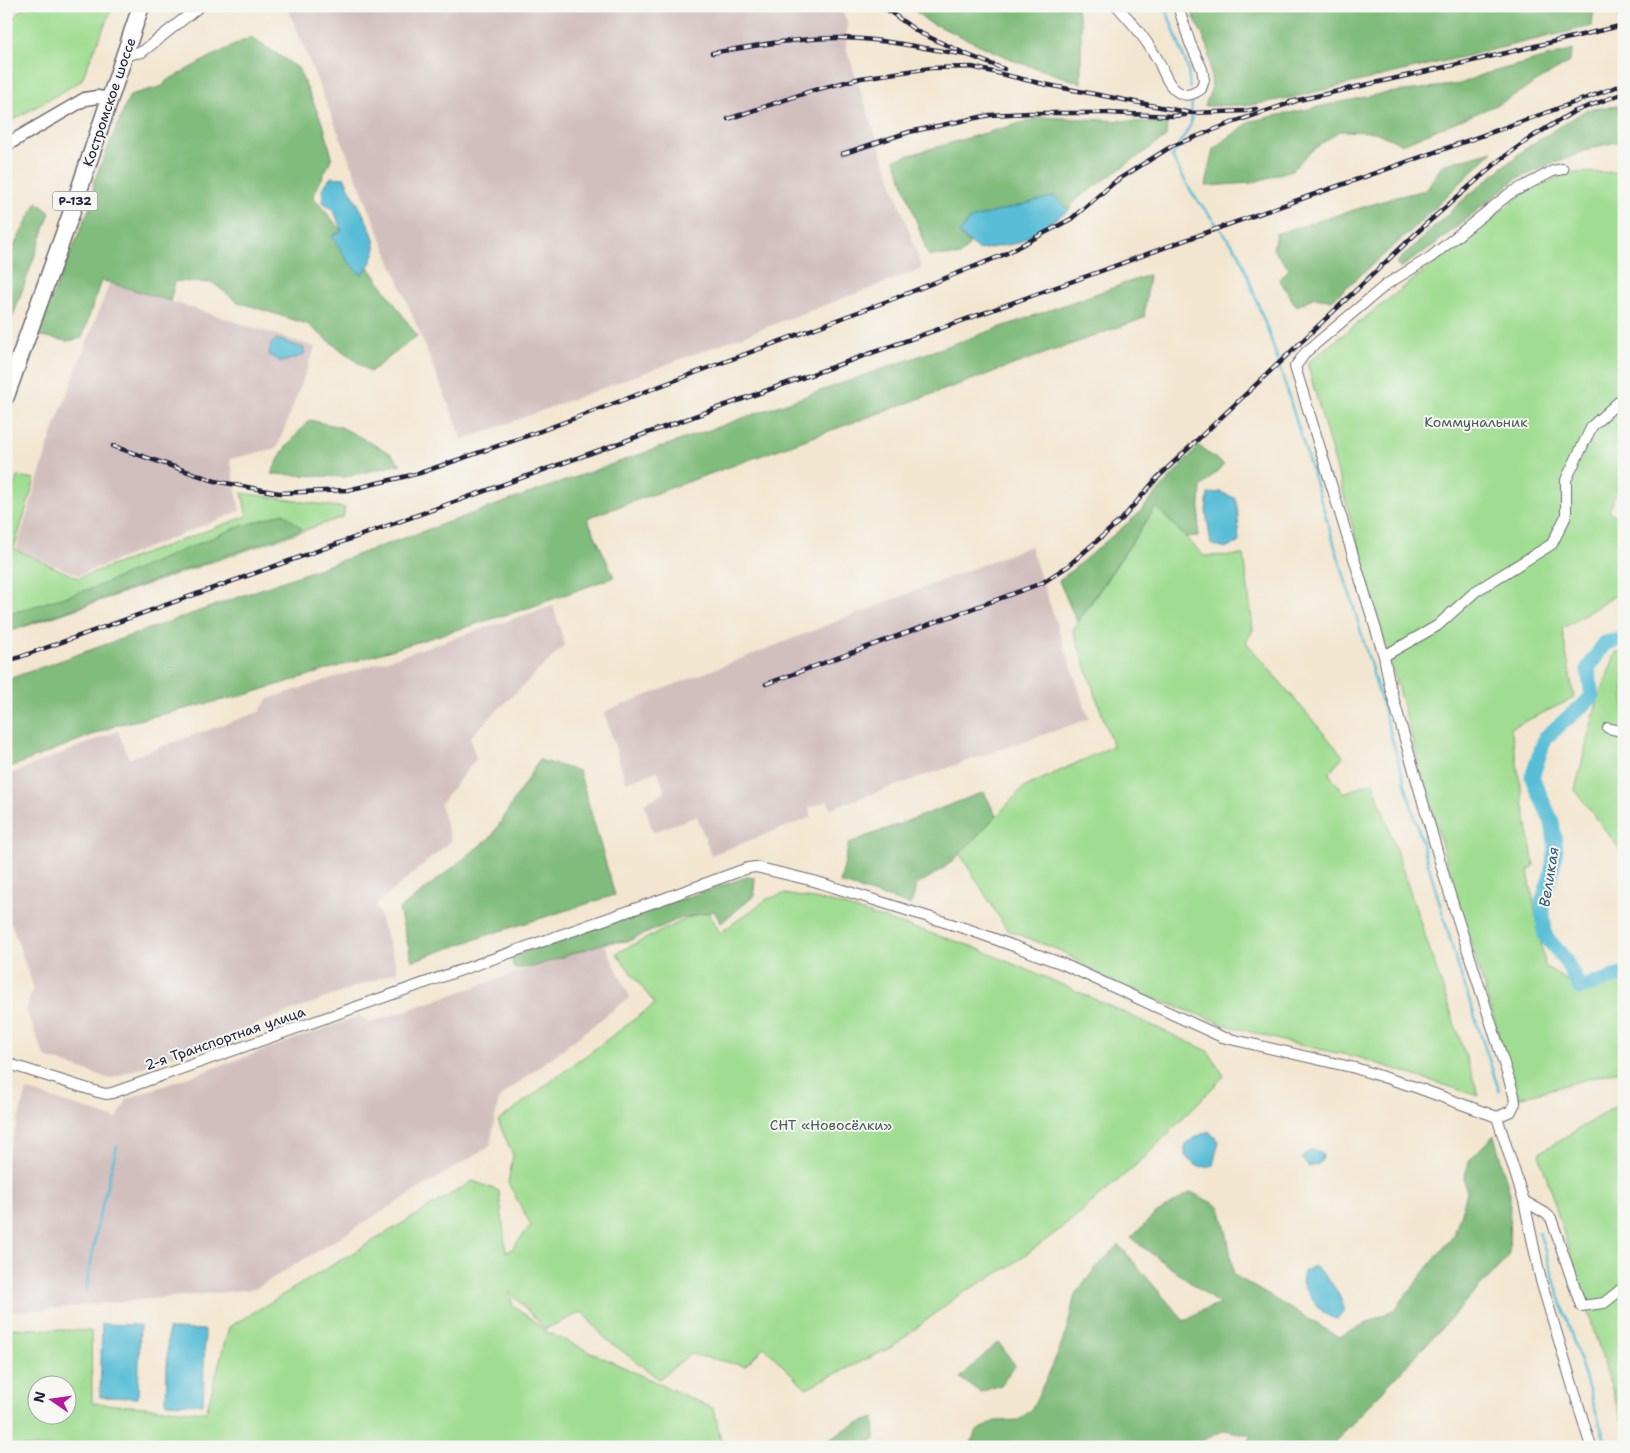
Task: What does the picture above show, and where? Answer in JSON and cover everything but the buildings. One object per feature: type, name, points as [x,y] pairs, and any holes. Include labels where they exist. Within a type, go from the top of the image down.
[{"type":"highway","name":"Костромское шоссе","points":[[6,396],[141,6]]},
{"type":"street","points":[[125,56],[142,52],[200,6]]},
{"type":"street","points":[[1116,6],[1132,23],[1155,55],[1168,81],[1180,93],[1190,94],[1202,88],[1204,80],[1202,69],[1190,43],[1178,6]]},
{"type":"street","points":[[6,145],[85,99],[96,97],[110,99]]},
{"type":"street","points":[[1563,169],[1553,171],[1509,194],[1430,257],[1387,284],[1306,352],[1295,366],[1384,656],[1390,687],[1445,879],[1514,1095],[1515,1103],[1512,1111],[1497,1116],[1524,1202],[1541,1281],[1591,1447]]},
{"type":"street","points":[[1384,656],[1437,626],[1476,591],[1552,544],[1566,516],[1566,480],[1592,426],[1624,397]]},
{"type":"street","points":[[1608,728],[1624,732]]},
{"type":"street","name":"2-я Транспортная улица","points":[[6,1063],[98,1092],[112,1093],[651,904],[748,868],[756,867],[814,881],[970,930],[1063,964],[1222,1037],[1355,1068],[1497,1116]]},
{"type":"street","points":[[1524,1202],[1551,1218],[1581,1306],[1604,1303],[1624,1287]]},
{"type":"shaded area","points":[[287,6],[839,6],[847,21],[846,48],[922,269],[463,440]]},
{"type":"shaded area","points":[[110,282],[315,347],[277,448],[230,459],[240,511],[79,575],[16,550],[52,434]]},
{"type":"shaded area","points":[[1030,546],[1089,719],[831,808],[827,801],[809,808],[812,817],[711,855],[697,816],[653,832],[644,803],[665,793],[658,771],[626,782],[604,712]]},
{"type":"shaded area","points":[[553,606],[565,645],[470,737],[476,759],[440,804],[451,841],[376,905],[398,971],[110,1079],[45,1057],[26,1011],[33,986],[6,909],[6,776],[118,731],[129,758],[259,712],[268,699]]},
{"type":"shaded area","points":[[604,943],[630,997],[499,1098],[490,1146],[255,1289],[6,1313],[6,1160],[27,1090],[117,1119],[127,1099],[360,1016],[369,1023]]},
{"type":"green space","points":[[26,6],[113,6],[81,81],[6,124],[6,27]]},
{"type":"green space","points":[[909,6],[1076,6],[1081,24],[1081,83],[1015,61],[927,21]]},
{"type":"green space","points":[[1189,6],[1594,6],[1592,26],[1294,97],[1251,105],[1205,106],[1212,87],[1208,47]]},
{"type":"green space","points":[[251,37],[298,68],[324,127],[332,157],[313,197],[342,231],[332,236],[361,275],[369,267],[417,336],[370,372],[307,324],[238,302],[213,283],[175,281],[170,301],[101,280],[82,338],[67,341],[36,335],[92,202],[94,181],[130,95],[163,86],[166,81]]},
{"type":"green space","points":[[1573,50],[1568,63],[1501,103],[1402,144],[1375,132],[1339,131],[1310,152],[1292,170],[1251,183],[1206,186],[1213,149],[1251,121],[1380,94],[1460,84],[1481,75]]},
{"type":"green space","points":[[1624,105],[1624,140],[1592,148],[1516,179],[1435,244],[1400,268],[1396,263],[1464,199],[1525,149],[1586,110]]},
{"type":"green space","points":[[1041,117],[1167,123],[1166,137],[1074,201],[1069,210],[1054,196],[959,234],[970,244],[960,256],[928,255],[895,159]]},
{"type":"green space","points":[[1493,151],[1412,230],[1332,300],[1315,297],[1296,306],[1279,279],[1289,269],[1273,249],[1276,234],[1396,197],[1426,190],[1442,165]]},
{"type":"green space","name":"Коммунальник","points":[[1624,172],[1624,469],[1609,511],[1624,521],[1624,590],[1562,629],[1574,698],[1511,728],[1534,866],[1528,871],[1545,966],[1575,986],[1624,974],[1624,1069],[1518,1098],[1453,885],[1307,363],[1528,190],[1567,173]]},
{"type":"green space","points":[[37,202],[50,213],[8,330],[6,331],[6,261]]},
{"type":"green space","points":[[1149,275],[1144,318],[587,518],[614,577],[531,607],[248,694],[117,725],[6,769],[6,680]]},
{"type":"green space","points":[[309,420],[341,427],[390,453],[401,464],[345,477],[271,474],[283,451]]},
{"type":"green space","points":[[1199,446],[1224,465],[1201,487],[1198,536],[1185,537],[1156,507],[1077,622],[1059,581],[1136,516]]},
{"type":"green space","points":[[18,476],[35,479],[14,549],[78,578],[247,516],[242,493],[345,508],[343,517],[6,633],[6,499]]},
{"type":"green space","points":[[1156,507],[1204,556],[1244,555],[1253,630],[1246,642],[1343,756],[1329,774],[1344,793],[1373,782],[1479,1096],[1357,1057],[1290,1043],[1226,1025],[1116,984],[1061,951],[1007,930],[960,854],[1023,788],[1113,746],[1073,630]]},
{"type":"green space","points":[[284,513],[302,529],[6,632],[6,615],[93,588],[233,529]]},
{"type":"green space","points":[[1616,652],[1624,653],[1624,855],[1575,790],[1597,703]]},
{"type":"green space","points":[[539,760],[579,771],[615,895],[412,961],[399,910],[492,836]]},
{"type":"green space","points":[[984,792],[996,816],[944,868],[917,885],[911,905],[840,883],[849,843]]},
{"type":"green space","points":[[747,877],[755,878],[754,896],[721,923],[714,911],[679,919],[628,941],[604,943],[533,967],[514,969],[511,956]]},
{"type":"green space","name":"СНТ «Новосёлки»","points":[[784,894],[831,902],[971,946],[1070,988],[1208,1051],[1224,1076],[1144,1158],[1062,1228],[1010,1266],[959,1295],[892,1347],[806,1388],[764,1347],[745,1366],[690,1354],[659,1379],[605,1338],[582,1312],[545,1329],[510,1292],[512,1304],[547,1332],[714,1409],[722,1447],[6,1447],[6,1328],[91,1331],[92,1403],[206,1412],[229,1327],[473,1181],[499,1191],[506,1252],[511,1250],[531,1225],[508,1183],[513,1155],[498,1121],[655,1004],[616,953],[707,909],[720,933],[767,899]]},
{"type":"green space","points":[[1624,1101],[1624,1428],[1539,1153]]},
{"type":"green space","points":[[1494,1135],[1510,1194],[1509,1256],[1330,1447],[1245,1447],[1252,1435],[1224,1430],[1191,1447],[970,1447],[975,1432],[996,1421],[1019,1420],[1031,1410],[1066,1334],[1075,1294],[1097,1267],[1119,1245],[1184,1321],[1202,1310],[1220,1305],[1131,1238],[1154,1215],[1191,1192],[1220,1207],[1234,1275],[1339,1337],[1395,1309],[1454,1235],[1467,1193],[1464,1179],[1470,1159]]},
{"type":"green space","points":[[998,1342],[1015,1365],[1001,1385],[980,1392],[960,1378]]},
{"type":"green space","points":[[874,1418],[875,1438],[864,1447],[815,1447],[851,1426]]},
{"type":"water","points":[[331,177],[345,178],[374,240],[375,251],[369,266],[361,275],[347,260],[332,236],[342,231],[334,211],[323,202],[322,189]]},
{"type":"water","points":[[1054,196],[1069,210],[1018,243],[979,250],[959,234],[970,219]]},
{"type":"water","points":[[277,339],[304,348],[304,355],[282,362],[269,355],[271,344]]},
{"type":"water","points":[[1220,492],[1235,498],[1238,513],[1239,543],[1224,548],[1211,544],[1206,511],[1208,494]]},
{"type":"water","points":[[1209,1131],[1219,1142],[1213,1165],[1198,1166],[1185,1156],[1185,1146],[1193,1138]]},
{"type":"water","points":[[1310,1150],[1318,1151],[1322,1154],[1323,1159],[1317,1165],[1308,1167],[1302,1158]]},
{"type":"water","points":[[1314,1266],[1329,1280],[1340,1297],[1344,1310],[1338,1319],[1321,1310],[1312,1300],[1302,1283],[1304,1272]]},
{"type":"water","points":[[102,1324],[140,1325],[138,1398],[100,1397]]},
{"type":"water","points":[[168,1329],[205,1330],[203,1404],[166,1403]]},
{"type":"waterway","points":[[1165,6],[1188,69],[1190,88]]},
{"type":"waterway","name":"Великая","points":[[1622,6],[1624,13]]},
{"type":"waterway","points":[[1192,98],[1191,124],[1172,157],[1192,193],[1239,253],[1272,342],[1354,608],[1457,963],[1499,1090]]},
{"type":"waterway","name":"Великая","points":[[1624,639],[1605,643],[1588,668],[1592,697],[1545,738],[1532,777],[1552,822],[1556,850],[1542,902],[1545,936],[1564,958],[1580,988],[1624,974]]},
{"type":"waterway","points":[[86,1291],[99,1217],[117,1146]]},
{"type":"waterway","points":[[1539,1232],[1607,1447]]},
{"type":"railway","points":[[882,6],[918,32],[1004,69]]},
{"type":"railway","points":[[1290,102],[1624,25]]},
{"type":"railway","points":[[712,53],[790,41],[854,38],[968,55]]},
{"type":"railway","points":[[728,119],[811,91],[861,78],[931,68],[972,67],[1043,84],[1191,113],[1256,109]]},
{"type":"railway","points":[[6,662],[1624,84]]},
{"type":"railway","points":[[766,684],[1042,583],[1068,566],[1122,519],[1157,478],[1425,225],[1501,159],[1573,112],[1624,93]]},
{"type":"railway","points":[[113,446],[215,481],[279,493],[348,490],[420,473],[538,432],[893,299],[1003,255],[1071,219],[1116,181],[1172,146],[1296,101]]},
{"type":"railway","points":[[842,154],[909,132],[990,115],[1031,113],[1185,115]]}]
